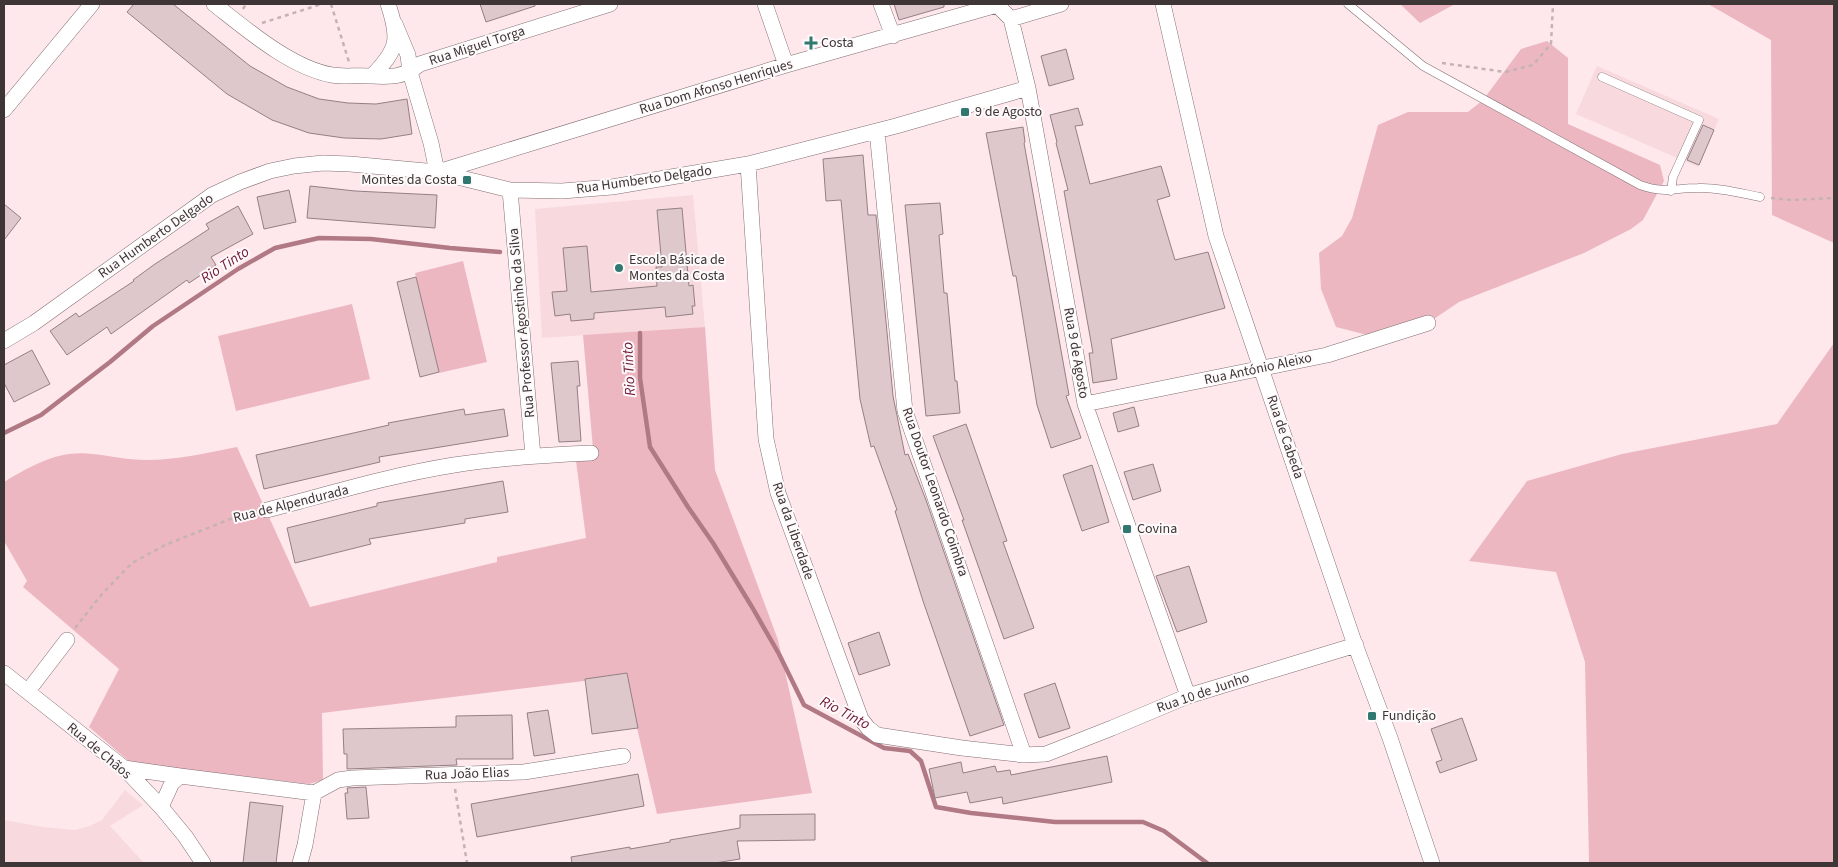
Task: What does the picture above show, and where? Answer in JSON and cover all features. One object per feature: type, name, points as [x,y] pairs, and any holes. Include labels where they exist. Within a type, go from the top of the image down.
[{"type":"street","points":[[4,110],[92,4]]},
{"type":"street","name":"Rua Miguel Torga","points":[[215,4],[280,53],[305,66],[331,75],[384,78],[410,72],[420,64],[610,4]]},
{"type":"street","points":[[388,4],[404,44],[410,72],[431,142],[437,172]]},
{"type":"street","points":[[765,4],[786,65]]},
{"type":"street","points":[[881,4],[892,36]]},
{"type":"street","points":[[997,4],[1011,19],[1061,4]]},
{"type":"street","name":"Rua Dom Afonso Henriques","points":[[437,172],[786,65],[892,36],[997,4]]},
{"type":"street","name":"Rua de Cabeda","points":[[1163,4],[1216,236],[1432,863]]},
{"type":"street","name":"Rua 9 de Agosto","points":[[1011,19],[1028,88],[1085,404],[1188,696]]},
{"type":"street","points":[[372,76],[393,51],[395,24]]},
{"type":"street","name":"Rua Humberto Delgado","points":[[4,341],[34,323],[212,195],[240,182],[278,169],[323,163],[350,164],[437,172],[510,190],[562,191],[612,187],[748,164],[877,131],[1028,88]]},
{"type":"street","name":"Rua Doutor Leonardo Coimbra","points":[[877,131],[905,411],[1024,755]]},
{"type":"street","name":"Rua da Liberdade","points":[[748,164],[766,439],[778,493],[861,720],[877,735],[1024,755]]},
{"type":"street","name":"Rua Professor Agostinho da Silva","points":[[510,190],[533,456]]},
{"type":"street","name":"Rua António Aleixo","points":[[1085,404],[1327,355],[1428,323]]},
{"type":"street","name":"Rua de Alpendurada","points":[[267,510],[395,477],[453,466],[533,456],[591,453]]},
{"type":"street","points":[[28,691],[67,640]]},
{"type":"street","name":"Rua 10 de Junho","points":[[1024,755],[1046,754],[1188,696],[1356,645]]},
{"type":"street","name":"Rua de Chãos","points":[[4,673],[124,768],[185,836],[202,863]]},
{"type":"street","name":"Rua João Elias","points":[[314,793],[338,780],[352,778],[524,772],[623,756]]},
{"type":"street","points":[[124,768],[314,793],[300,863]]},
{"type":"street","points":[[161,807],[172,783],[180,776]]},
{"type":"lane","points":[[1348,4],[1423,66],[1640,185],[1654,190],[1670,191],[1708,188],[1760,197]]},
{"type":"lane","points":[[1602,77],[1699,120],[1673,176],[1670,191]]},
{"type":"path","points":[[246,4],[243,10],[247,15]]},
{"type":"path","points":[[265,30],[258,24],[322,4]]},
{"type":"path","points":[[331,4],[350,66],[344,66]]},
{"type":"path","points":[[1423,66],[1433,62],[1505,72],[1533,66],[1551,44],[1553,4]]},
{"type":"path","points":[[1760,197],[1792,200],[1834,198]]},
{"type":"path","name":"Rua de Alpendurada","points":[[67,640],[102,594],[132,564],[165,546],[243,514],[267,510]]},
{"type":"path","points":[[454,775],[455,795],[467,863]]},
{"type":"shaded area","points":[[1400,4],[1455,4],[1420,23]]},
{"type":"shaded area","points":[[1708,4],[1834,4],[1834,243],[1772,215],[1771,40]]},
{"type":"shaded area","points":[[1547,41],[1568,58],[1568,124],[1660,165],[1664,181],[1643,220],[1631,229],[1584,253],[1459,302],[1428,323],[1379,338],[1336,327],[1321,289],[1319,253],[1342,236],[1352,218],[1378,125],[1408,112],[1468,112],[1483,100],[1521,49]]},
{"type":"shaded area","points":[[1597,66],[1719,119],[1698,167],[1576,114]]},
{"type":"shaded area","name":"Escola Básica de Montes da Costa","points":[[693,195],[705,327],[542,338],[535,209]]},
{"type":"shaded area","points":[[463,261],[487,362],[439,373],[415,273]]},
{"type":"shaded area","points":[[352,304],[370,379],[236,411],[218,336]]},
{"type":"shaded area","points":[[705,327],[715,470],[778,640],[812,793],[657,814],[625,676],[322,713],[323,780],[309,784],[131,763],[89,727],[119,669],[23,587],[27,581],[4,541],[4,482],[46,460],[68,454],[80,453],[158,460],[192,456],[237,447],[310,607],[497,562],[497,557],[586,538],[576,461],[594,460],[583,335]]},
{"type":"shaded area","points":[[1834,343],[1834,863],[1589,863],[1585,662],[1556,572],[1469,561],[1527,481],[1622,454],[1777,424]]},
{"type":"shaded area","points":[[125,790],[143,805],[110,826],[144,863],[4,863],[4,820],[75,830],[102,820]]},
{"type":"building","points":[[134,4],[173,4],[250,66],[287,87],[319,99],[376,104],[407,99],[412,134],[381,139],[344,138],[309,133],[272,120],[227,94],[127,12]]},
{"type":"building","points":[[480,4],[535,4],[535,6],[486,22]]},
{"type":"building","points":[[894,4],[944,4],[944,7],[899,20]]},
{"type":"building","points":[[1066,49],[1074,79],[1049,86],[1041,56]]},
{"type":"building","points":[[1078,108],[1083,125],[1075,126],[1090,184],[1161,166],[1170,196],[1157,200],[1175,260],[1208,252],[1225,308],[1111,339],[1117,379],[1093,383],[1089,353],[1093,353],[1064,191],[1068,190],[1050,115]]},
{"type":"building","points":[[1703,125],[1714,130],[1699,165],[1687,160]]},
{"type":"building","points":[[1023,127],[1024,143],[1069,395],[1066,396],[1081,438],[1051,448],[1037,405],[1016,276],[1013,276],[986,133]]},
{"type":"building","points":[[863,155],[868,215],[876,215],[893,396],[905,455],[908,454],[926,500],[1004,725],[970,736],[923,601],[895,511],[897,510],[874,446],[871,447],[860,399],[841,200],[826,201],[823,159]]},
{"type":"building","points":[[310,186],[355,191],[437,195],[435,228],[307,218]]},
{"type":"building","points":[[289,190],[296,222],[264,229],[257,197]]},
{"type":"building","points":[[940,203],[943,234],[939,235],[944,293],[947,293],[955,381],[957,381],[960,413],[926,416],[905,205]]},
{"type":"building","points":[[4,204],[21,218],[4,240]]},
{"type":"building","points":[[238,206],[253,234],[211,257],[216,265],[189,283],[187,280],[111,334],[107,327],[67,355],[50,331],[76,313],[79,317],[134,281],[155,264],[209,229],[206,224]]},
{"type":"building","points":[[682,208],[689,286],[693,285],[695,306],[692,306],[693,314],[666,317],[665,307],[594,313],[594,319],[571,321],[570,314],[555,316],[552,292],[567,291],[563,248],[587,246],[591,292],[657,286],[656,267],[662,267],[657,210]]},
{"type":"building","points":[[416,277],[439,372],[420,377],[397,282]]},
{"type":"building","points":[[32,350],[50,384],[14,402],[4,383],[4,365]]},
{"type":"building","points":[[578,361],[580,386],[577,386],[581,441],[559,442],[551,363]]},
{"type":"building","points":[[1134,407],[1139,426],[1118,432],[1113,413]]},
{"type":"building","points":[[464,409],[465,415],[504,409],[508,436],[379,457],[380,462],[264,489],[256,455],[389,425],[388,423]]},
{"type":"building","points":[[966,424],[1007,541],[1003,542],[1034,628],[1004,639],[962,520],[964,520],[933,436]]},
{"type":"building","points":[[1153,464],[1161,491],[1133,500],[1124,472]]},
{"type":"building","points":[[1092,465],[1109,522],[1082,531],[1063,475]]},
{"type":"building","points":[[503,481],[508,512],[465,519],[465,523],[369,539],[371,544],[295,563],[287,528],[377,506],[377,503]]},
{"type":"building","points":[[1189,566],[1207,622],[1177,632],[1156,576]]},
{"type":"building","points":[[879,632],[890,665],[859,675],[848,643]]},
{"type":"building","points":[[627,673],[638,728],[592,734],[585,679]]},
{"type":"building","points":[[1055,683],[1070,728],[1039,738],[1024,694]]},
{"type":"building","points":[[548,710],[555,753],[534,756],[527,713]]},
{"type":"building","points":[[512,715],[513,759],[456,759],[457,765],[347,769],[343,729],[456,727],[456,716]]},
{"type":"building","points":[[1462,718],[1477,760],[1440,773],[1436,762],[1442,760],[1431,729]]},
{"type":"building","points":[[1107,756],[1112,782],[1003,804],[1002,797],[970,803],[967,792],[935,798],[929,769],[961,762],[963,773],[995,766],[997,772],[1010,770],[1011,775]]},
{"type":"building","points":[[638,774],[644,806],[477,837],[471,804]]},
{"type":"building","points":[[366,787],[369,818],[347,819],[345,793],[348,793],[347,788]]},
{"type":"building","points":[[250,802],[283,806],[276,863],[243,863]]},
{"type":"building","points":[[815,814],[815,840],[737,841],[740,859],[715,863],[572,863],[571,857],[630,847],[630,849],[740,828],[740,815]]},
{"type":"waterway","name":"Rio Tinto","points":[[4,433],[41,415],[153,326],[238,269],[275,248],[319,238],[371,239],[500,252]]},
{"type":"waterway","name":"Rio Tinto","points":[[640,333],[640,378],[650,447],[713,543],[752,607],[779,654],[804,705],[884,748],[910,751],[921,761],[936,807],[971,813],[1055,822],[1143,822],[1164,831],[1207,863]]},
{"type":"place","name":"Costa","points":[[811,43]]},
{"type":"place","name":"9 de Agosto","points":[[965,112]]},
{"type":"place","name":"Montes da Costa","points":[[467,180]]},
{"type":"place","name":"Escola Básica de Montes da Costa","points":[[619,268]]},
{"type":"place","name":"Covina","points":[[1127,529]]},
{"type":"place","name":"Fundição","points":[[1372,716]]}]
